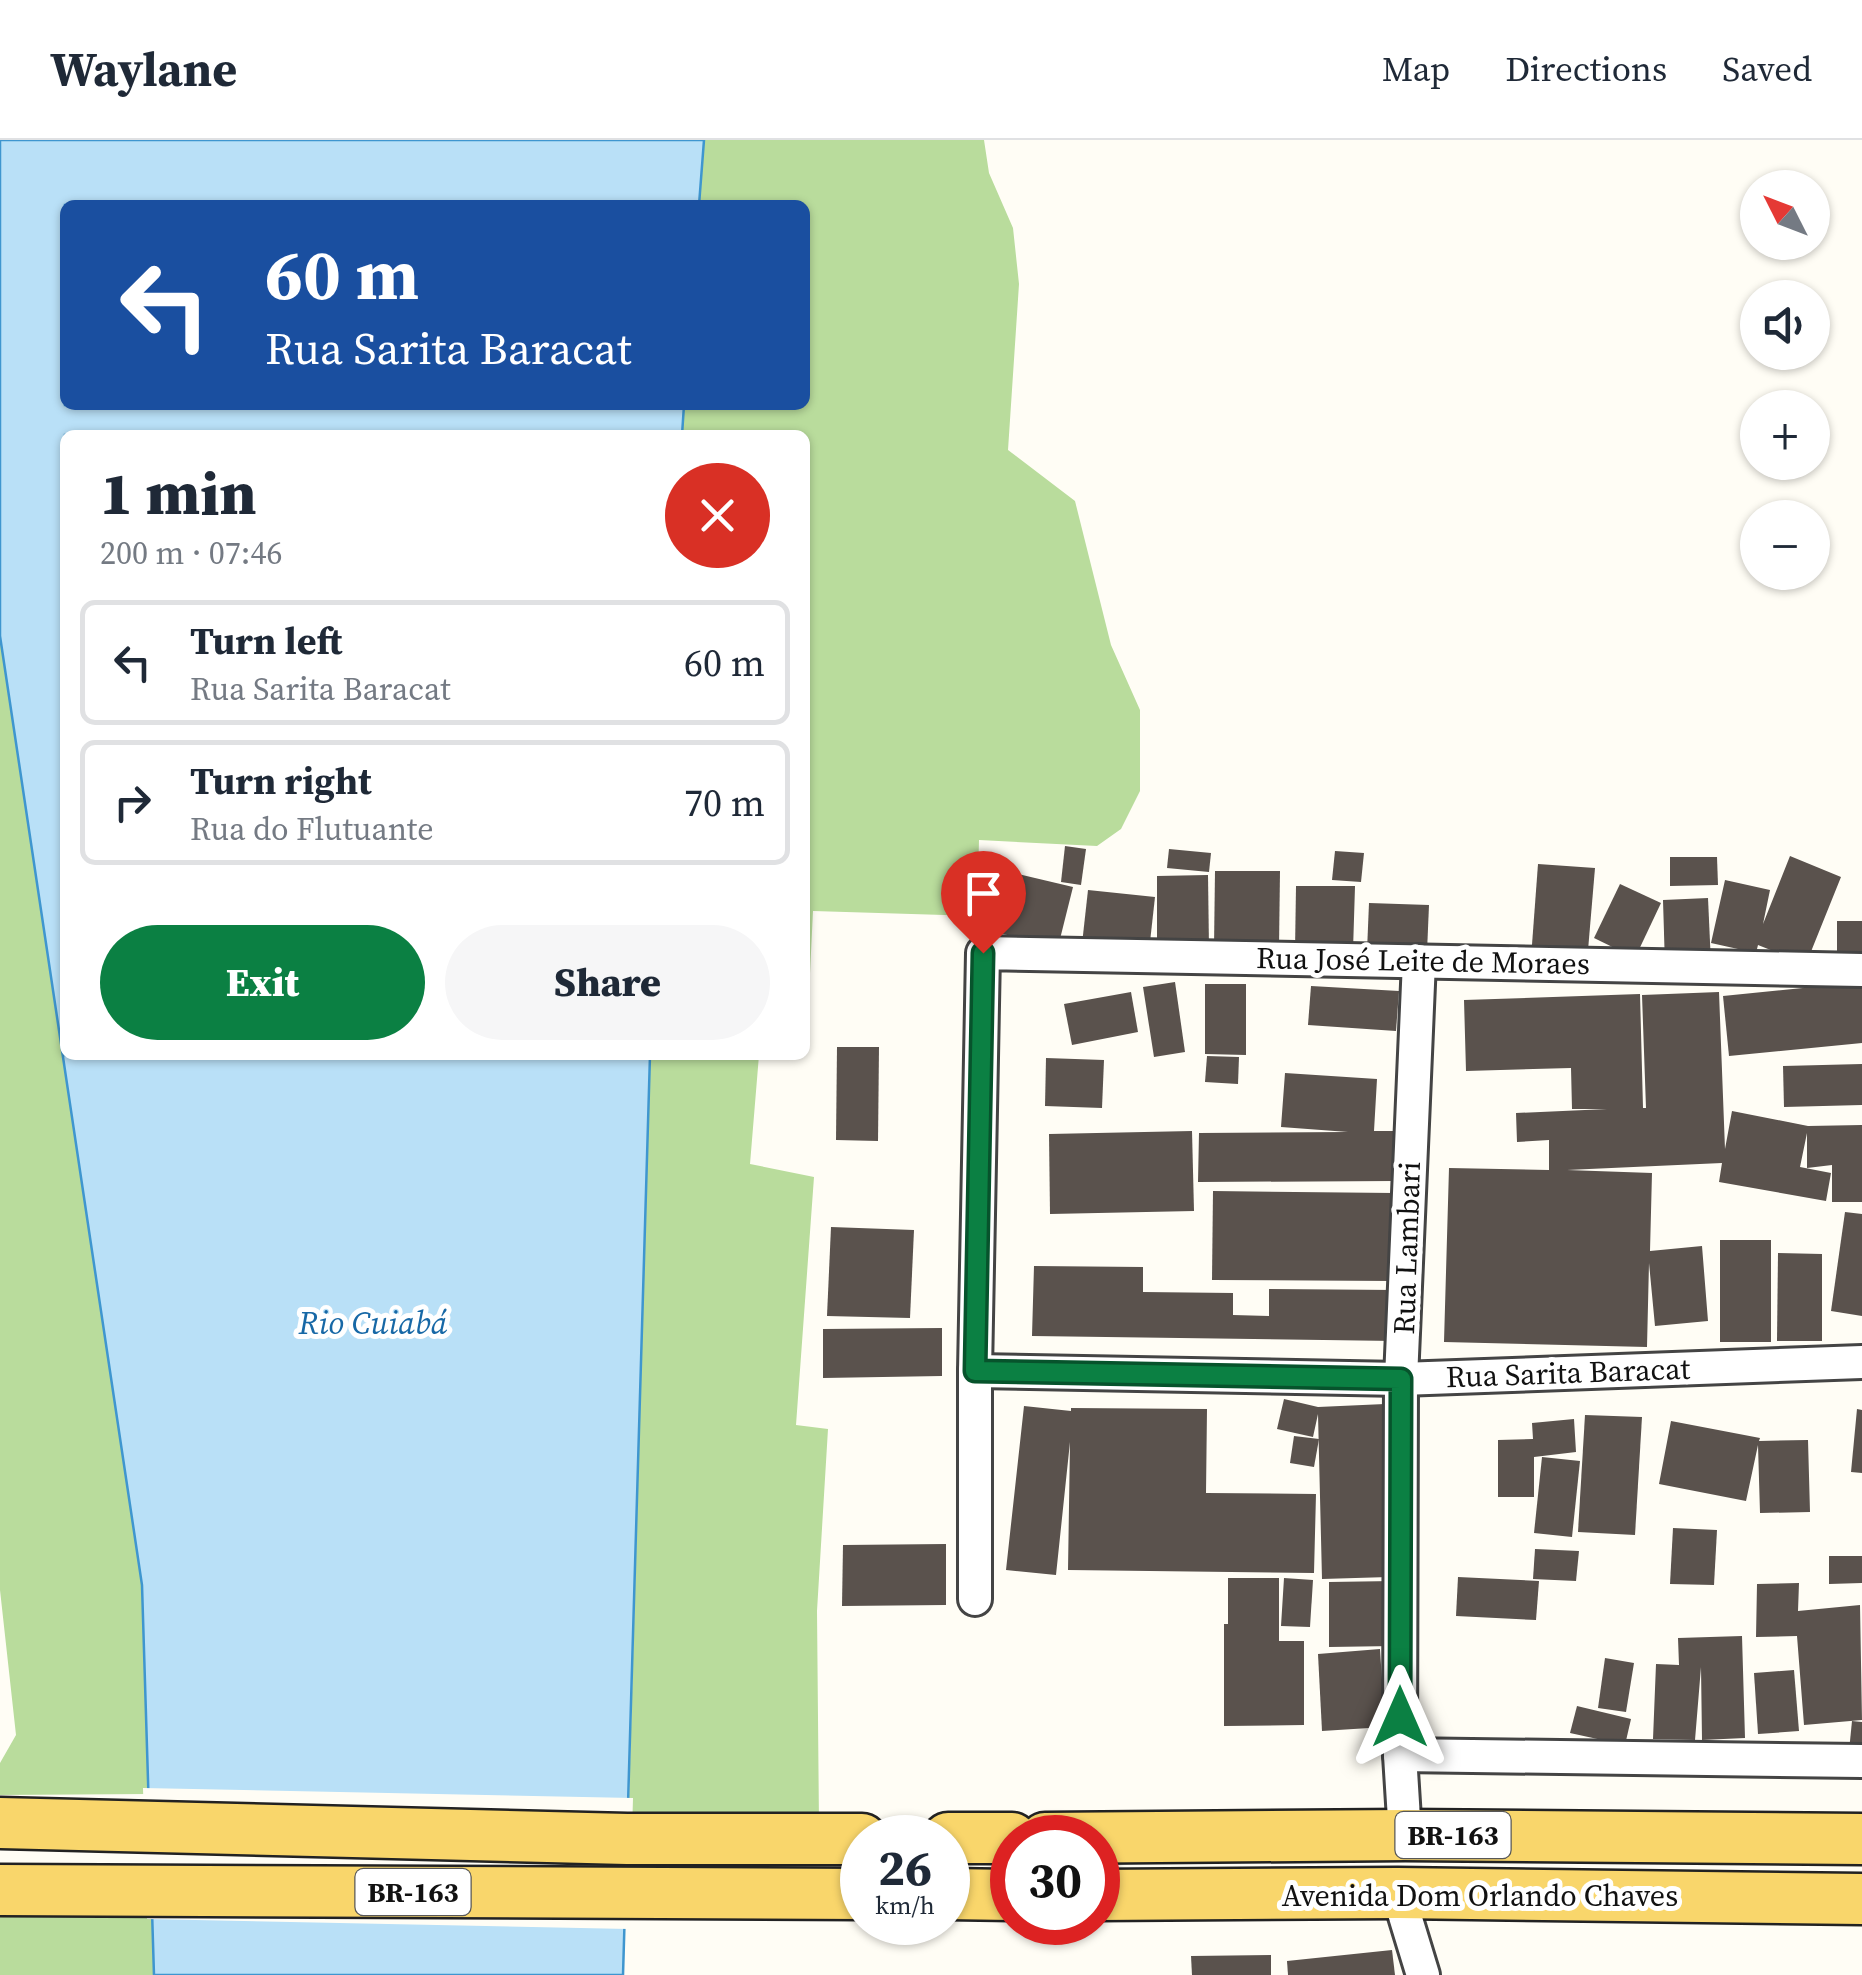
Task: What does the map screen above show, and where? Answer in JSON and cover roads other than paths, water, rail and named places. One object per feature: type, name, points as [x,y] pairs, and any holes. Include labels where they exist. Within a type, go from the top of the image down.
[{"type":"main road","points":[[1738,1836],[1862,1820]]},
{"type":"main road","name":"BR-163","points":[[0,1824],[628,1839],[840,1839]]},
{"type":"main road","name":"Avenida Dom Orlando Chaves","points":[[1120,1837],[1862,1839]]},
{"type":"main road","name":"BR-163","points":[[0,1890],[840,1894]]},
{"type":"main road","name":"Avenida Dom Orlando Chaves","points":[[1120,1895],[1398,1893],[1862,1899]]},
{"type":"main road","name":"BR-163","points":[[1742,1897],[1862,1921]]},
{"type":"street","name":"Rua José Leite de Moraes","points":[[975,1371],[983,953],[1862,970]]},
{"type":"street","name":"Rua Lambari","points":[[1405,1835],[1400,1754],[1401,1379],[1419,961]]},
{"type":"street","name":"Rua Sarita Baracat","points":[[975,1371],[1401,1379],[1862,1362]]},
{"type":"street","points":[[975,1371],[975,1600]]},
{"type":"street","points":[[1400,1754],[1862,1761]]},
{"type":"street","points":[[1398,1893],[1422,1975]]},
{"type":"water","name":"Rio Cuiabá","points":[[0,140],[704,140],[699,200],[60,200],[60,410],[684,410],[682,430],[60,430],[60,1037],[0,636]]},
{"type":"water","name":"Rio Cuiabá","points":[[63,1060],[650,1060],[623,1975],[154,1975],[142,1585]]}]
